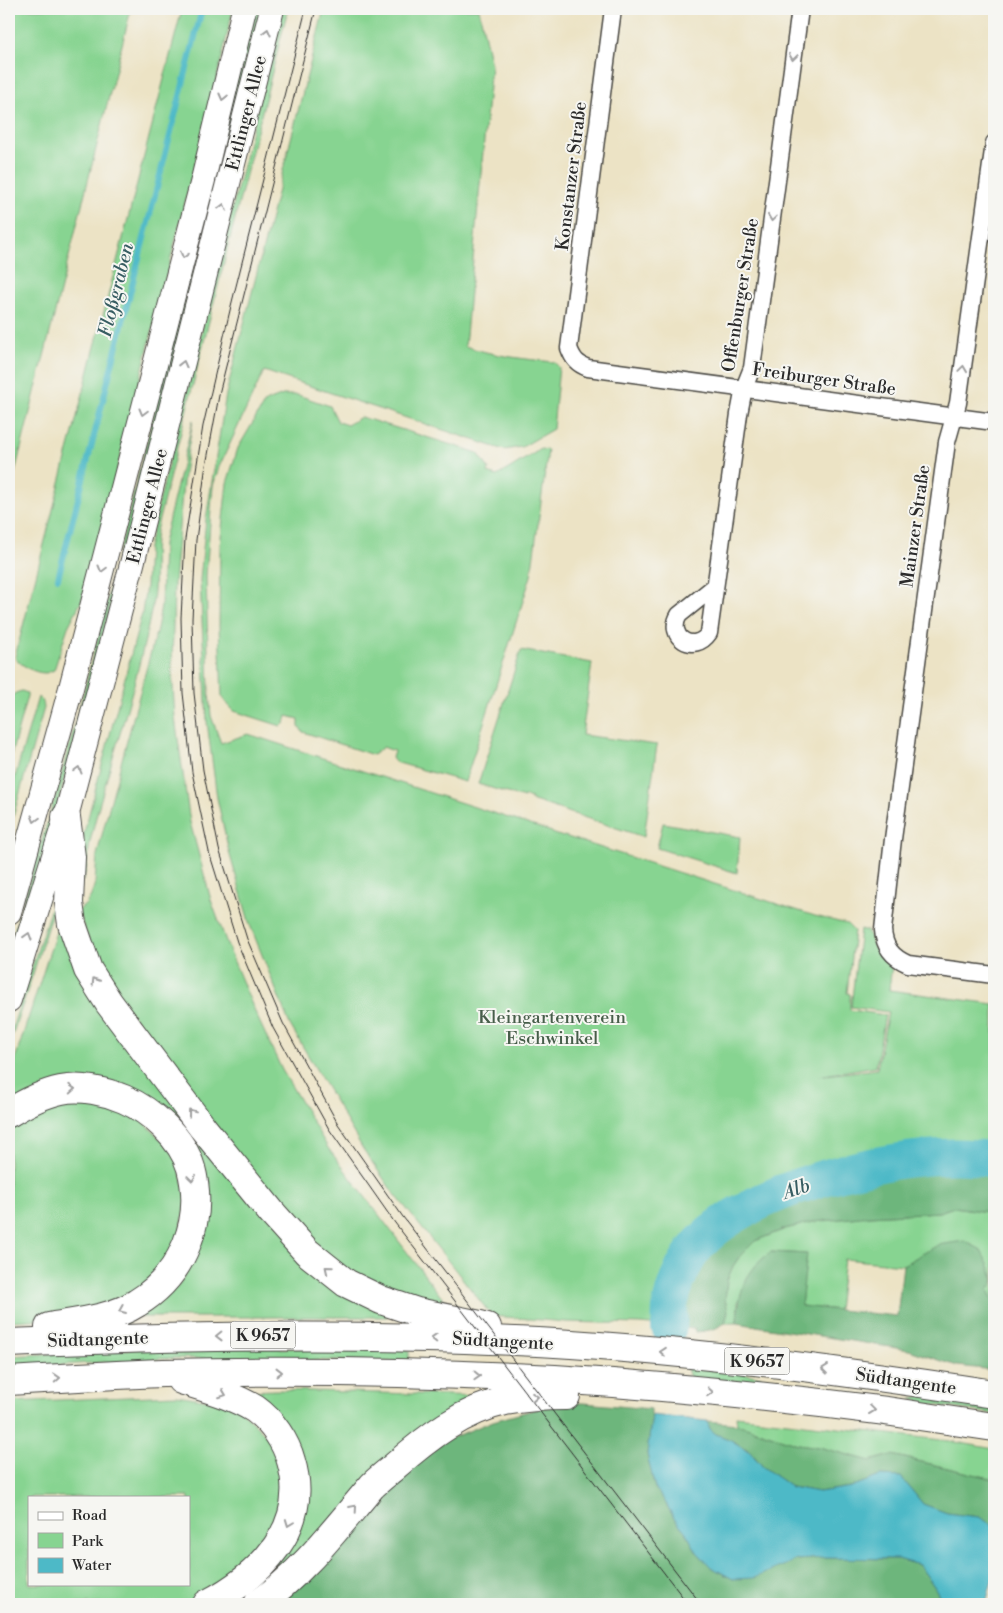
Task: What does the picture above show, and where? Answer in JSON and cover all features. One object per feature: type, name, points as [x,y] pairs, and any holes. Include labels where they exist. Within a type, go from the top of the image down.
[{"type":"highway","points":[[66,817],[71,857],[69,904],[72,924],[88,970],[109,1004],[203,1128],[272,1213],[308,1252],[346,1283],[381,1300],[408,1309],[480,1324],[518,1341]]},
{"type":"highway","points":[[9,1113],[26,1103],[62,1090],[82,1089],[110,1094],[136,1105],[156,1118],[176,1139],[190,1167],[195,1197],[192,1227],[182,1258],[156,1289],[136,1304],[108,1316],[36,1330],[9,1341]]},
{"type":"highway","name":"Südtangente","points":[[9,1341],[294,1335],[398,1336],[518,1341],[752,1360],[994,1394]]},
{"type":"highway","name":"Südtangente","points":[[9,1381],[161,1374],[309,1372],[468,1375],[627,1385],[743,1395],[870,1409],[994,1428]]},
{"type":"highway","points":[[161,1374],[226,1394],[256,1410],[276,1430],[288,1451],[294,1471],[296,1489],[294,1509],[282,1541],[261,1567],[223,1596],[207,1604]]},
{"type":"highway","points":[[258,1604],[271,1595],[311,1558],[374,1484],[410,1452],[444,1426],[472,1412],[504,1401],[532,1397],[566,1396],[627,1385]]},
{"type":"main road","name":"Ettlinger Allee","points":[[9,912],[94,602],[203,180],[244,9]]},
{"type":"main road","name":"Ettlinger Allee","points":[[9,1000],[66,817],[272,9]]},
{"type":"street","name":"Konstanzer Straße","points":[[569,348],[613,9]]},
{"type":"street","name":"Offenburger Straße","points":[[715,586],[738,414],[744,388],[752,368],[800,9]]},
{"type":"street","name":"Mainzer Straße","points":[[994,143],[958,402],[947,442],[884,916],[883,937],[888,951],[898,960],[908,964],[994,975]]},
{"type":"street","name":"Freiburger Straße","points":[[569,348],[572,357],[580,365],[588,368],[994,422]]},
{"type":"green space","points":[[9,9],[131,9],[9,496]]},
{"type":"green space","points":[[182,9],[233,9],[89,580],[81,602],[68,627],[54,670],[46,673],[36,672],[20,663],[15,657]]},
{"type":"green space","points":[[254,9],[262,9],[159,419],[56,811],[9,966],[9,949],[56,794],[82,699]]},
{"type":"green space","points":[[282,9],[288,9],[156,531],[153,598],[147,633],[97,813],[83,881],[80,848],[142,613],[146,586],[148,547]]},
{"type":"green space","name":"Kleingartenverein Eschwinkel","points":[[324,9],[479,9],[491,65],[465,346],[498,355],[554,362],[559,367],[553,429],[522,447],[504,450],[264,371],[219,467],[213,486],[206,576],[209,693],[211,716],[221,743],[248,734],[563,837],[815,916],[847,924],[854,931],[847,993],[850,994],[850,1010],[885,1015],[876,1066],[818,1076],[877,1069],[888,1012],[851,1007],[860,929],[867,931],[876,951],[892,965],[889,990],[994,1004],[994,1160],[981,1157],[917,1158],[883,1163],[842,1173],[671,1302],[669,1327],[492,1316],[390,1188],[363,1149],[290,1025],[250,925],[229,852],[217,798],[207,722],[200,580],[206,519],[226,394]]},
{"type":"green space","points":[[283,395],[298,395],[330,406],[338,422],[347,425],[361,417],[478,453],[489,469],[488,473],[497,476],[541,449],[548,450],[531,576],[465,782],[395,762],[392,758],[394,751],[383,747],[373,755],[303,732],[299,727],[299,719],[287,716],[285,723],[281,726],[234,711],[222,698],[219,626],[220,546],[227,483],[238,448],[265,402]]},
{"type":"green space","points":[[193,420],[184,473],[174,583],[172,670],[175,718],[190,822],[211,900],[255,1012],[282,1070],[328,1148],[452,1311],[363,1281],[329,1258],[248,1170],[100,972],[78,911],[91,896],[95,883],[97,855],[157,629],[161,606],[163,543]]},
{"type":"green space","points":[[521,650],[592,663],[582,735],[657,745],[644,837],[531,800],[531,798],[525,796],[524,798],[478,784]]},
{"type":"green space","points":[[22,691],[27,693],[27,696],[9,763],[9,702],[13,695]]},
{"type":"green space","points":[[38,697],[43,702],[44,708],[9,831],[9,798]]},
{"type":"green space","points":[[663,823],[740,837],[737,873],[657,848]]},
{"type":"green space","points":[[54,898],[58,902],[52,912],[9,1045],[9,1038]]},
{"type":"green space","points":[[63,923],[208,1149],[387,1317],[141,1317],[141,1315],[179,1285],[191,1266],[200,1244],[205,1218],[156,1104],[9,1100],[9,1078],[58,926]]},
{"type":"green space","points":[[75,1097],[132,1110],[175,1154],[187,1199],[176,1252],[132,1297],[50,1319],[9,1321],[9,1124],[21,1115]]},
{"type":"green space","points":[[951,1157],[981,1157],[994,1160],[994,1213],[954,1207],[939,1212],[869,1216],[813,1222],[785,1229],[755,1241],[733,1266],[727,1280],[725,1300],[728,1311],[725,1323],[711,1330],[695,1332],[695,1329],[669,1327],[671,1300],[684,1267],[699,1243],[729,1218],[787,1189],[820,1178],[888,1163]]},
{"type":"green space","points":[[954,1207],[994,1213],[994,1302],[988,1290],[916,1258],[903,1265],[844,1259],[838,1310],[801,1306],[806,1254],[771,1252],[738,1302],[737,1323],[725,1323],[728,1311],[725,1300],[727,1280],[740,1256],[755,1241],[785,1229],[813,1222],[869,1216],[939,1212]]},
{"type":"green space","points":[[964,1241],[980,1249],[994,1280],[988,1290],[994,1302],[994,1370],[957,1366],[909,1350],[737,1323],[739,1301],[745,1283],[755,1267],[771,1252],[807,1254],[801,1306],[897,1316],[903,1265],[938,1245]]},
{"type":"green space","points":[[174,1347],[409,1350],[409,1362],[175,1358],[9,1368],[9,1356]]},
{"type":"green space","points":[[687,1367],[737,1372],[799,1385],[690,1379]]},
{"type":"green space","points":[[278,1390],[482,1396],[245,1604],[228,1604],[304,1512],[247,1391]]},
{"type":"green space","points":[[176,1395],[215,1401],[240,1409],[273,1442],[287,1492],[271,1539],[223,1584],[187,1604],[9,1604],[9,1402]]},
{"type":"green space","points":[[923,1396],[994,1406],[994,1414],[934,1405],[911,1398]]},
{"type":"green space","points":[[558,1403],[584,1403],[651,1409],[652,1415],[647,1454],[655,1488],[697,1552],[711,1567],[733,1579],[797,1560],[823,1558],[898,1559],[919,1565],[944,1604],[275,1604],[318,1569],[376,1502],[444,1441],[493,1421]]},
{"type":"green space","points":[[736,1416],[950,1441],[994,1449],[994,1479],[892,1455],[870,1461],[819,1447],[798,1444],[737,1424]]},
{"type":"green space","points":[[707,1421],[737,1424],[798,1444],[819,1447],[870,1461],[892,1455],[994,1479],[994,1526],[979,1517],[947,1513],[923,1504],[901,1477],[880,1476],[851,1487],[819,1492],[791,1487],[763,1467],[750,1451],[716,1434],[710,1429]]},
{"type":"water","points":[[652,1415],[707,1421],[710,1429],[716,1434],[731,1440],[750,1452],[763,1467],[791,1487],[819,1492],[851,1487],[880,1476],[901,1477],[923,1504],[947,1513],[979,1517],[994,1526],[994,1577],[986,1603],[944,1604],[919,1565],[898,1559],[823,1558],[797,1560],[754,1578],[733,1579],[711,1567],[697,1552],[655,1488],[647,1454]]},
{"type":"waterway","name":"Floßgraben","points":[[58,578],[202,9]]},
{"type":"waterway","name":"Alb","points":[[669,1327],[673,1293],[679,1275],[693,1251],[705,1238],[730,1218],[763,1201],[801,1185],[884,1163],[925,1158],[962,1157],[994,1160]]},
{"type":"tram line","points":[[306,9],[231,306],[203,426],[185,539],[181,618],[183,693],[192,772],[209,852],[237,942],[273,1028],[329,1129],[395,1223],[688,1604]]},
{"type":"tram line","points":[[316,9],[220,390],[205,471],[196,540],[192,619],[194,693],[203,770],[219,849],[247,939],[283,1023],[338,1124],[403,1217],[701,1604]]}]
